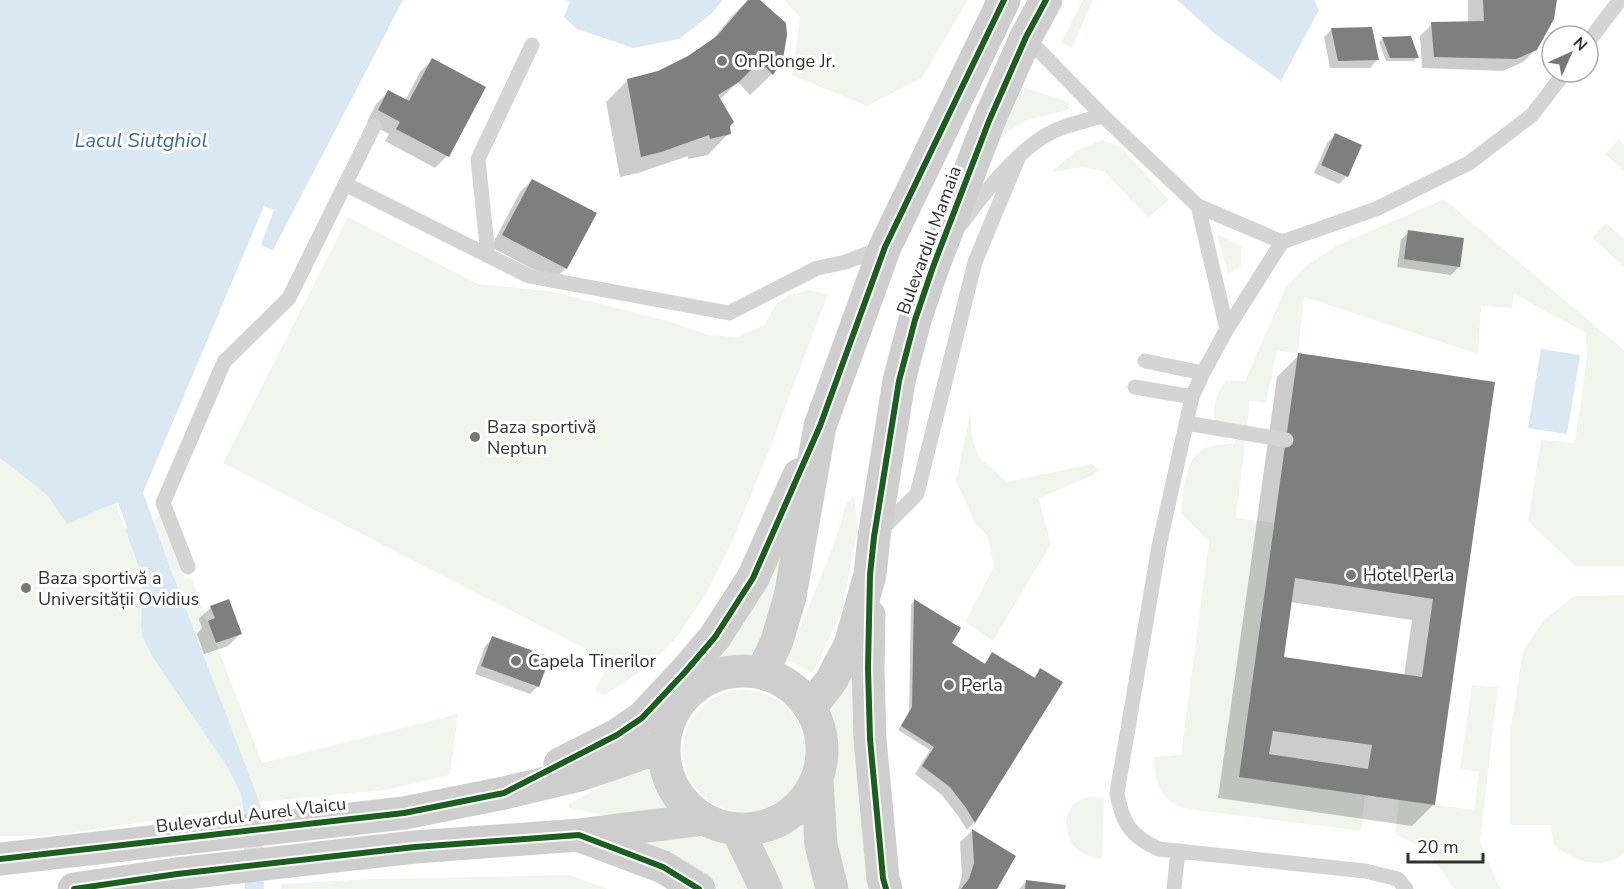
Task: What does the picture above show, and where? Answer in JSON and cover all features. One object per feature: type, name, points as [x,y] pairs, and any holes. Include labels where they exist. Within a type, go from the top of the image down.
[{"type":"main road","name":"Bulevardul Mamaia","points":[[762,673],[777,642],[790,597],[820,426],[885,247],[1004,0]]},
{"type":"main road","name":"Bulevardul Mamaia","points":[[811,707],[831,681],[850,645],[870,574],[899,381],[915,320],[989,121],[1026,37],[1046,0]]},
{"type":"main road","points":[[504,793],[617,735],[642,718],[686,671],[715,637],[753,578],[820,426]]},
{"type":"main road","points":[[870,574],[868,668],[870,738],[886,889]]},
{"type":"main road","points":[[818,779],[808,797],[794,812],[777,822],[757,829],[737,829],[720,826],[704,819],[692,811],[680,798],[665,764],[664,746],[675,708],[688,693],[704,681],[723,673],[742,671],[762,673],[781,680],[798,692],[811,707],[819,724],[822,742],[822,761],[818,779],[821,845],[832,889]]},
{"type":"main road","name":"Bulevardul Aurel Vlaicu","points":[[0,859],[405,813],[580,775],[664,746]]},
{"type":"main road","points":[[74,889],[177,874],[415,847],[579,836],[704,819]]},
{"type":"main road","points":[[737,829],[766,889]]},
{"type":"main road","points":[[579,836],[663,867],[699,889]]},
{"type":"lane","points":[[1600,26],[1620,0]]},
{"type":"lane","points":[[1026,37],[1103,116],[1198,206],[1282,242]]},
{"type":"lane","points":[[489,256],[478,159],[532,45]]},
{"type":"lane","points":[[1406,889],[1398,879],[1365,871],[1159,849],[1143,842],[1128,827],[1120,810],[1117,793],[1159,546],[1192,397],[1227,329],[1282,242],[1376,208],[1469,163],[1533,115],[1556,84]]},
{"type":"lane","points":[[933,267],[975,206],[1019,156],[1038,140],[1053,132],[1078,122],[1103,116]]},
{"type":"lane","points":[[188,567],[163,503],[224,362],[289,298],[374,126]]},
{"type":"lane","points":[[874,537],[917,494],[975,262],[1019,156]]},
{"type":"lane","points":[[345,183],[529,276],[729,313],[817,268],[846,262],[885,247]]},
{"type":"lane","points":[[1198,206],[1227,329]]},
{"type":"lane","points":[[1145,361],[1203,373]]},
{"type":"lane","points":[[1135,387],[1192,397]]},
{"type":"lane","points":[[1186,423],[1286,440]]},
{"type":"lane","points":[[1174,889],[1178,851]]},
{"type":"shaded area","points":[[784,0],[968,0],[922,78],[867,106],[792,75],[800,17]]},
{"type":"shaded area","points":[[1083,0],[1093,0],[1072,48],[1061,42]]},
{"type":"shaded area","points":[[1023,87],[1069,102],[1069,108],[1026,121],[1007,133],[984,181],[980,179]]},
{"type":"shaded area","points":[[1619,139],[1624,144],[1624,171],[1605,154]]},
{"type":"shaded area","points":[[1102,140],[1121,147],[1169,200],[1148,218],[1105,172],[1084,167],[1051,172],[1076,151]]},
{"type":"shaded area","points":[[1444,199],[1624,350],[1624,566],[1575,566],[1528,521],[1541,440],[1575,443],[1587,358],[1586,333],[1514,294],[1512,308],[1481,306],[1478,354],[1304,297],[1298,353],[1277,351],[1266,403],[1250,401],[1236,518],[1274,523],[1239,777],[1365,795],[1361,831],[1183,807],[1167,799],[1162,792],[1156,777],[1153,757],[1181,755],[1209,542],[1181,513],[1187,473],[1195,456],[1211,446],[1235,443],[1239,426],[1216,421],[1214,416],[1214,405],[1218,395],[1226,380],[1245,381],[1286,287],[1306,266],[1338,245]]},
{"type":"shaded area","name":"Baza sportivă Neptun","points":[[348,217],[478,284],[555,292],[671,322],[708,335],[737,337],[764,325],[777,303],[789,295],[808,290],[828,294],[732,542],[705,596],[676,638],[650,665],[605,695],[595,691],[609,661],[223,463]]},
{"type":"shaded area","points":[[1606,223],[1624,239],[1624,267],[1592,238]]},
{"type":"shaded area","points":[[1217,234],[1241,246],[1241,266],[1228,274]]},
{"type":"shaded area","points":[[971,410],[971,435],[979,457],[1007,482],[1092,464],[1098,469],[1094,475],[1039,498],[1051,544],[993,641],[965,622],[994,566],[987,535],[976,525],[956,481]]},
{"type":"shaded area","points":[[0,458],[47,495],[67,524],[116,504],[142,581],[141,627],[154,659],[228,768],[241,794],[243,808],[50,836],[0,836]]},
{"type":"shaded area","points":[[805,478],[757,661],[712,668],[683,690],[667,712],[653,739],[638,728]]},
{"type":"shaded area","points":[[854,495],[858,529],[842,611],[813,673],[787,660],[834,544],[846,504]]},
{"type":"shaded area","points":[[162,515],[185,579],[191,578],[262,763],[458,714],[450,775],[386,790],[259,802],[152,520]]},
{"type":"shaded area","points":[[1624,595],[1624,853],[1607,862],[1588,862],[1570,856],[1554,845],[1550,825],[1510,825],[1510,733],[1523,651],[1543,621],[1574,596]]},
{"type":"shaded area","points":[[861,650],[872,889],[850,889],[836,857],[832,801],[836,757],[832,735],[832,711],[834,698]]},
{"type":"shaded area","points":[[1472,685],[1498,687],[1480,841],[1501,889],[1455,889],[1432,858],[1415,844],[1395,834],[1399,800],[1474,810],[1479,772],[1460,769]]},
{"type":"shaded area","points":[[744,690],[767,694],[787,708],[801,728],[805,751],[801,774],[787,794],[767,808],[744,812],[721,808],[701,794],[687,774],[683,751],[687,728],[701,708],[721,694]]},
{"type":"shaded area","points":[[651,761],[665,791],[687,816],[603,815],[569,808],[568,804]]},
{"type":"shaded area","points":[[1090,796],[1104,798],[1102,859],[1088,855],[1074,846],[1067,831],[1066,818],[1070,809],[1078,801]]},
{"type":"shaded area","points":[[808,825],[820,889],[776,889],[757,847]]},
{"type":"shaded area","points":[[706,834],[725,839],[756,889],[714,889],[618,840]]},
{"type":"shaded area","points":[[569,875],[608,889],[281,889],[281,884],[375,879]]},
{"type":"water","name":"Lacul Siutghiol","points":[[0,0],[403,0],[273,250],[261,245],[274,210],[264,206],[142,495],[67,524],[47,495],[0,458]]},
{"type":"water","points":[[566,0],[723,0],[711,14],[679,39],[633,48],[577,29],[564,17],[570,2]]},
{"type":"water","points":[[1177,0],[1314,0],[1319,10],[1281,81],[1215,34]]},
{"type":"water","points":[[1541,349],[1580,355],[1567,434],[1528,428]]},
{"type":"water","points":[[152,520],[261,806],[264,889],[245,889],[241,794],[228,768],[154,659],[143,638],[141,627],[142,581],[125,529]]},
{"type":"building","points":[[748,0],[760,0],[786,23],[787,35],[783,59],[773,75],[760,61],[739,82],[718,95],[734,122],[730,126],[731,134],[710,139],[709,135],[641,157],[627,79],[658,71],[688,56],[717,36]]},
{"type":"building","points":[[1483,0],[1557,0],[1551,24],[1540,24],[1540,45],[1537,50],[1516,59],[1434,57],[1431,22],[1484,21]]},
{"type":"building","points":[[1372,27],[1379,60],[1338,61],[1331,28]]},
{"type":"building","points":[[1411,36],[1419,58],[1390,58],[1382,37]]},
{"type":"building","points":[[432,58],[486,87],[449,157],[396,129],[400,122],[378,110],[388,90],[409,101]]},
{"type":"building","points":[[1335,133],[1362,145],[1348,177],[1321,165]]},
{"type":"building","points":[[532,179],[597,213],[567,269],[502,235]]},
{"type":"building","points":[[1408,230],[1464,238],[1460,267],[1404,259]]},
{"type":"building","points":[[1298,353],[1495,382],[1435,805],[1239,777]],"holes":[[[1295,578],[1433,599],[1422,677],[1284,657]],[[1273,731],[1372,745],[1368,769],[1269,754]]]},
{"type":"building","points":[[229,599],[242,634],[216,643],[208,621],[215,618],[210,606]]},
{"type":"building","points":[[914,599],[961,628],[952,643],[985,664],[992,652],[1035,678],[1040,668],[1063,682],[975,823],[950,787],[922,766],[934,747],[901,726],[912,707]]},
{"type":"building","name":"Capela Tinerilor","points":[[492,636],[550,657],[539,687],[481,666]]},
{"type":"building","points":[[972,829],[1016,856],[997,889],[961,889],[969,879],[974,863]]},
{"type":"building","points":[[1026,880],[1066,885],[1065,889],[1025,889]]},
{"type":"waterway","points":[[131,499],[152,557]]},
{"type":"cycle path","points":[[0,859],[404,813],[504,793],[617,735],[642,718],[715,637],[753,578],[820,426],[885,247],[1004,0]]},
{"type":"cycle path","points":[[886,889],[883,878],[870,739],[868,668],[870,575],[899,381],[915,320],[933,267],[989,121],[1026,37],[1046,0]]},
{"type":"cycle path","points":[[74,889],[177,874],[415,847],[579,835],[663,867],[699,889]]},
{"type":"place","name":"OnPlonge Jr.","points":[[722,61]]},
{"type":"place","name":"Baza sportivă Neptun","points":[[475,437]]},
{"type":"place","name":"Hotel Perla","points":[[1351,575]]},
{"type":"place","name":"Baza sportivă a Universității Ovidius","points":[[26,588]]},
{"type":"place","name":"Capela Tinerilor","points":[[516,661]]},
{"type":"place","name":"Perla","points":[[949,685]]}]
